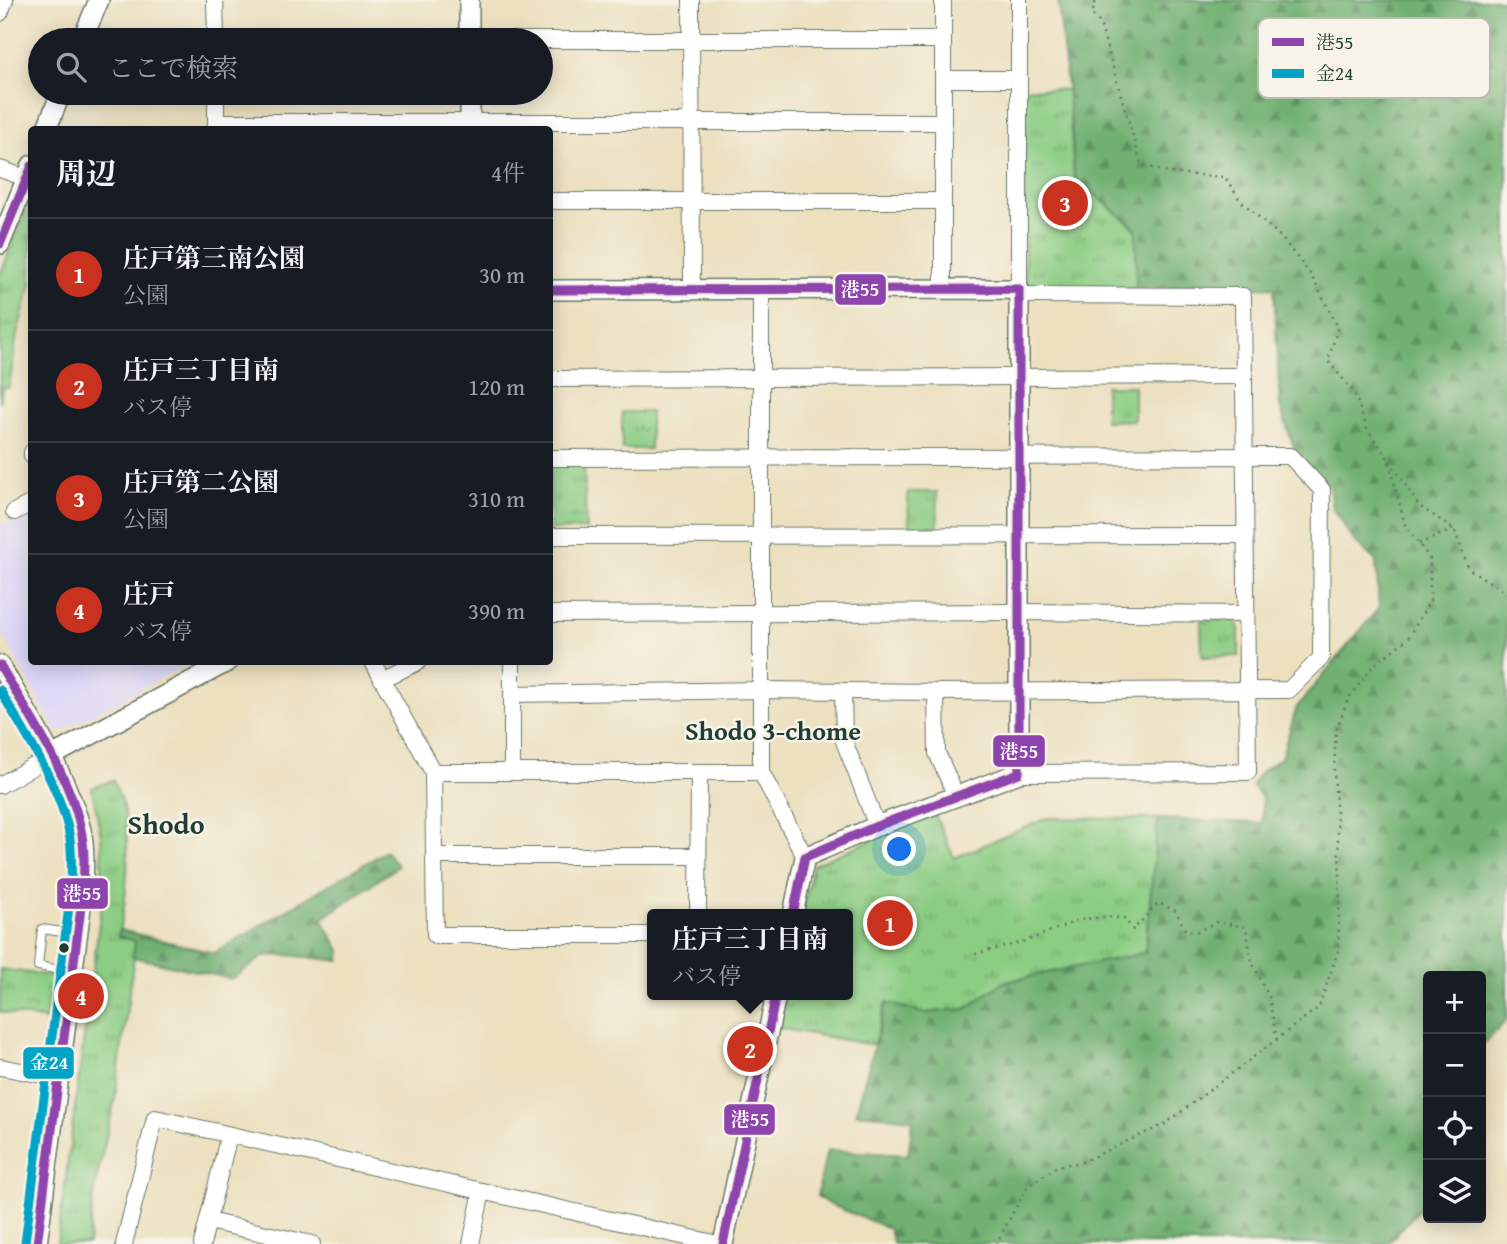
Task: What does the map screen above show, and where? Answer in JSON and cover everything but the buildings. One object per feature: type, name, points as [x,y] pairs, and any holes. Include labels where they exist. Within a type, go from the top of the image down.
[{"type":"street","points":[[0,13],[5,0]]},
{"type":"street","points":[[87,28],[99,0]]},
{"type":"street","points":[[215,0],[216,28]]},
{"type":"street","points":[[469,0],[469,28]]},
{"type":"street","points":[[691,0],[692,289]]},
{"type":"street","points":[[943,0],[943,289]]},
{"type":"street","points":[[1019,0],[1019,773]]},
{"type":"street","points":[[553,40],[943,40]]},
{"type":"street","points":[[943,79],[1019,79]]},
{"type":"street","points":[[48,126],[56,105]]},
{"type":"street","points":[[216,105],[216,126],[470,126],[691,121],[943,122]]},
{"type":"street","points":[[470,105],[470,126]]},
{"type":"street","points":[[0,169],[28,172]]},
{"type":"street","points":[[0,244],[28,174]]},
{"type":"street","points":[[553,201],[943,201]]},
{"type":"street","points":[[761,289],[761,772],[805,857],[794,909]]},
{"type":"street","points":[[553,290],[943,289],[1243,296],[1248,772],[1019,773],[877,826],[805,857]]},
{"type":"street","points":[[553,379],[1244,376]]},
{"type":"street","points":[[512,694],[762,690],[1289,690],[1321,658],[1322,490],[1290,456],[553,458]]},
{"type":"street","points":[[14,512],[28,505]]},
{"type":"street","points":[[553,537],[1245,535]]},
{"type":"street","points":[[553,614],[1245,614]]},
{"type":"street","points":[[0,785],[221,665]]},
{"type":"street","points":[[375,665],[433,772],[435,935],[647,935]]},
{"type":"street","points":[[382,679],[412,665]]},
{"type":"street","points":[[512,665],[512,772]]},
{"type":"street","points":[[0,666],[50,757],[70,798],[81,831],[83,876],[77,934],[37,1244]]},
{"type":"street","points":[[843,692],[844,741],[877,826]]},
{"type":"street","points":[[936,692],[937,753],[956,796]]},
{"type":"street","points":[[433,772],[761,772]]},
{"type":"street","points":[[698,909],[699,773]]},
{"type":"street","points":[[434,856],[698,856]]},
{"type":"street","points":[[124,1244],[155,1118],[721,1244],[775,1000]]},
{"type":"street","points":[[0,1067],[59,1078]]},
{"type":"street","points":[[202,1244],[229,1135]]},
{"type":"street","points":[[471,1244],[482,1191]]},
{"type":"street","points":[[208,1221],[312,1244]]},
{"type":"lane","points":[[72,972],[38,966],[42,929],[77,934]]},
{"type":"path","points":[[1096,0],[1092,14],[1100,23],[1141,164],[1169,173],[1226,177],[1240,200],[1281,237],[1311,275],[1338,327],[1328,361],[1354,392],[1367,429],[1419,506],[1454,529],[1469,569],[1507,593]]},
{"type":"path","points":[[996,1244],[1027,1187],[1057,1166],[1082,1162],[1165,1124],[1319,1007],[1338,951],[1340,874],[1334,770],[1336,731],[1348,699],[1374,665],[1408,639],[1430,601],[1430,559],[1405,524],[1388,458]]},
{"type":"path","points":[[1419,544],[1454,529]]},
{"type":"path","points":[[975,954],[1026,941],[1079,920],[1124,918],[1133,930],[1158,903],[1176,911],[1185,930],[1196,932],[1217,922],[1246,927],[1252,962],[1269,997],[1277,1041]]},
{"type":"shaded area","points":[[28,511],[28,665],[186,665],[57,733],[0,629],[0,526]]},
{"type":"green space","points":[[1058,0],[1507,0],[1507,1020],[1486,1041],[1486,971],[1423,971],[1423,1205],[1387,1244],[894,1244],[888,1228],[827,1203],[817,1196],[827,1150],[908,1155],[913,1119],[856,1113],[886,1003],[924,1013],[965,1009],[1004,982],[1145,953],[1158,819],[1262,823],[1262,798],[1252,785],[1262,771],[1281,758],[1297,707],[1379,608],[1376,561],[1353,539],[1332,508],[1329,486],[1296,453],[1280,406],[1274,287],[1136,288],[1136,229],[1074,177]]},
{"type":"green space","points":[[1024,88],[1068,90],[1074,177],[1136,229],[1136,288],[1031,288],[1025,282]]},
{"type":"green space","points":[[28,205],[28,295],[17,334],[9,387],[2,388],[0,402],[0,275]]},
{"type":"green space","points":[[1105,386],[1134,386],[1134,420],[1105,421]]},
{"type":"green space","points":[[622,412],[650,412],[650,449],[622,449]]},
{"type":"green space","points":[[553,463],[584,463],[586,529],[553,530]]},
{"type":"green space","points":[[908,492],[937,492],[938,526],[909,527]]},
{"type":"green space","points":[[1233,619],[1239,627],[1239,656],[1202,657],[1201,620]]},
{"type":"green space","points":[[113,780],[124,811],[127,842],[126,890],[118,936],[136,941],[115,1098],[95,1186],[88,1244],[57,1244],[103,893],[101,835],[92,788]]},
{"type":"green space","points":[[934,813],[954,858],[1047,818],[1158,819],[1145,953],[1004,982],[965,1009],[924,1013],[886,1003],[873,1045],[778,1028],[784,1000],[853,1000],[853,909],[803,909],[813,865]]},
{"type":"green space","points":[[386,851],[398,866],[322,919],[341,952],[339,961],[288,955],[264,956],[232,979],[133,957],[135,941],[118,936],[120,930],[214,953]]},
{"type":"green space","points":[[0,969],[53,976],[46,1020],[0,1012]]},
{"type":"transit line","name":"港55","points":[[0,244],[28,176]]},
{"type":"transit line","name":"港55","points":[[553,290],[1019,289],[1019,773],[877,826],[805,857],[794,909]]},
{"type":"transit line","name":"港55","points":[[0,665],[36,726],[69,791],[77,813],[84,851],[82,900],[37,1244]]},
{"type":"transit line","name":"金24","points":[[0,690],[31,743],[59,800],[70,839],[72,869],[25,1242]]},
{"type":"transit line","name":"港55","points":[[723,1244],[775,1000]]},
{"type":"place","name":"庄戸第二公園","points":[[1065,203]]},
{"type":"place","name":"庄戸第三南公園","points":[[890,923]]},
{"type":"place","name":"庄戸","points":[[81,996]]},
{"type":"place","name":"庄戸三丁目南","points":[[750,1049]]},
{"type":"district","name":"Shodo 3-chome","points":[[773,730]]},
{"type":"district","name":"Shodo","points":[[166,823]]}]
